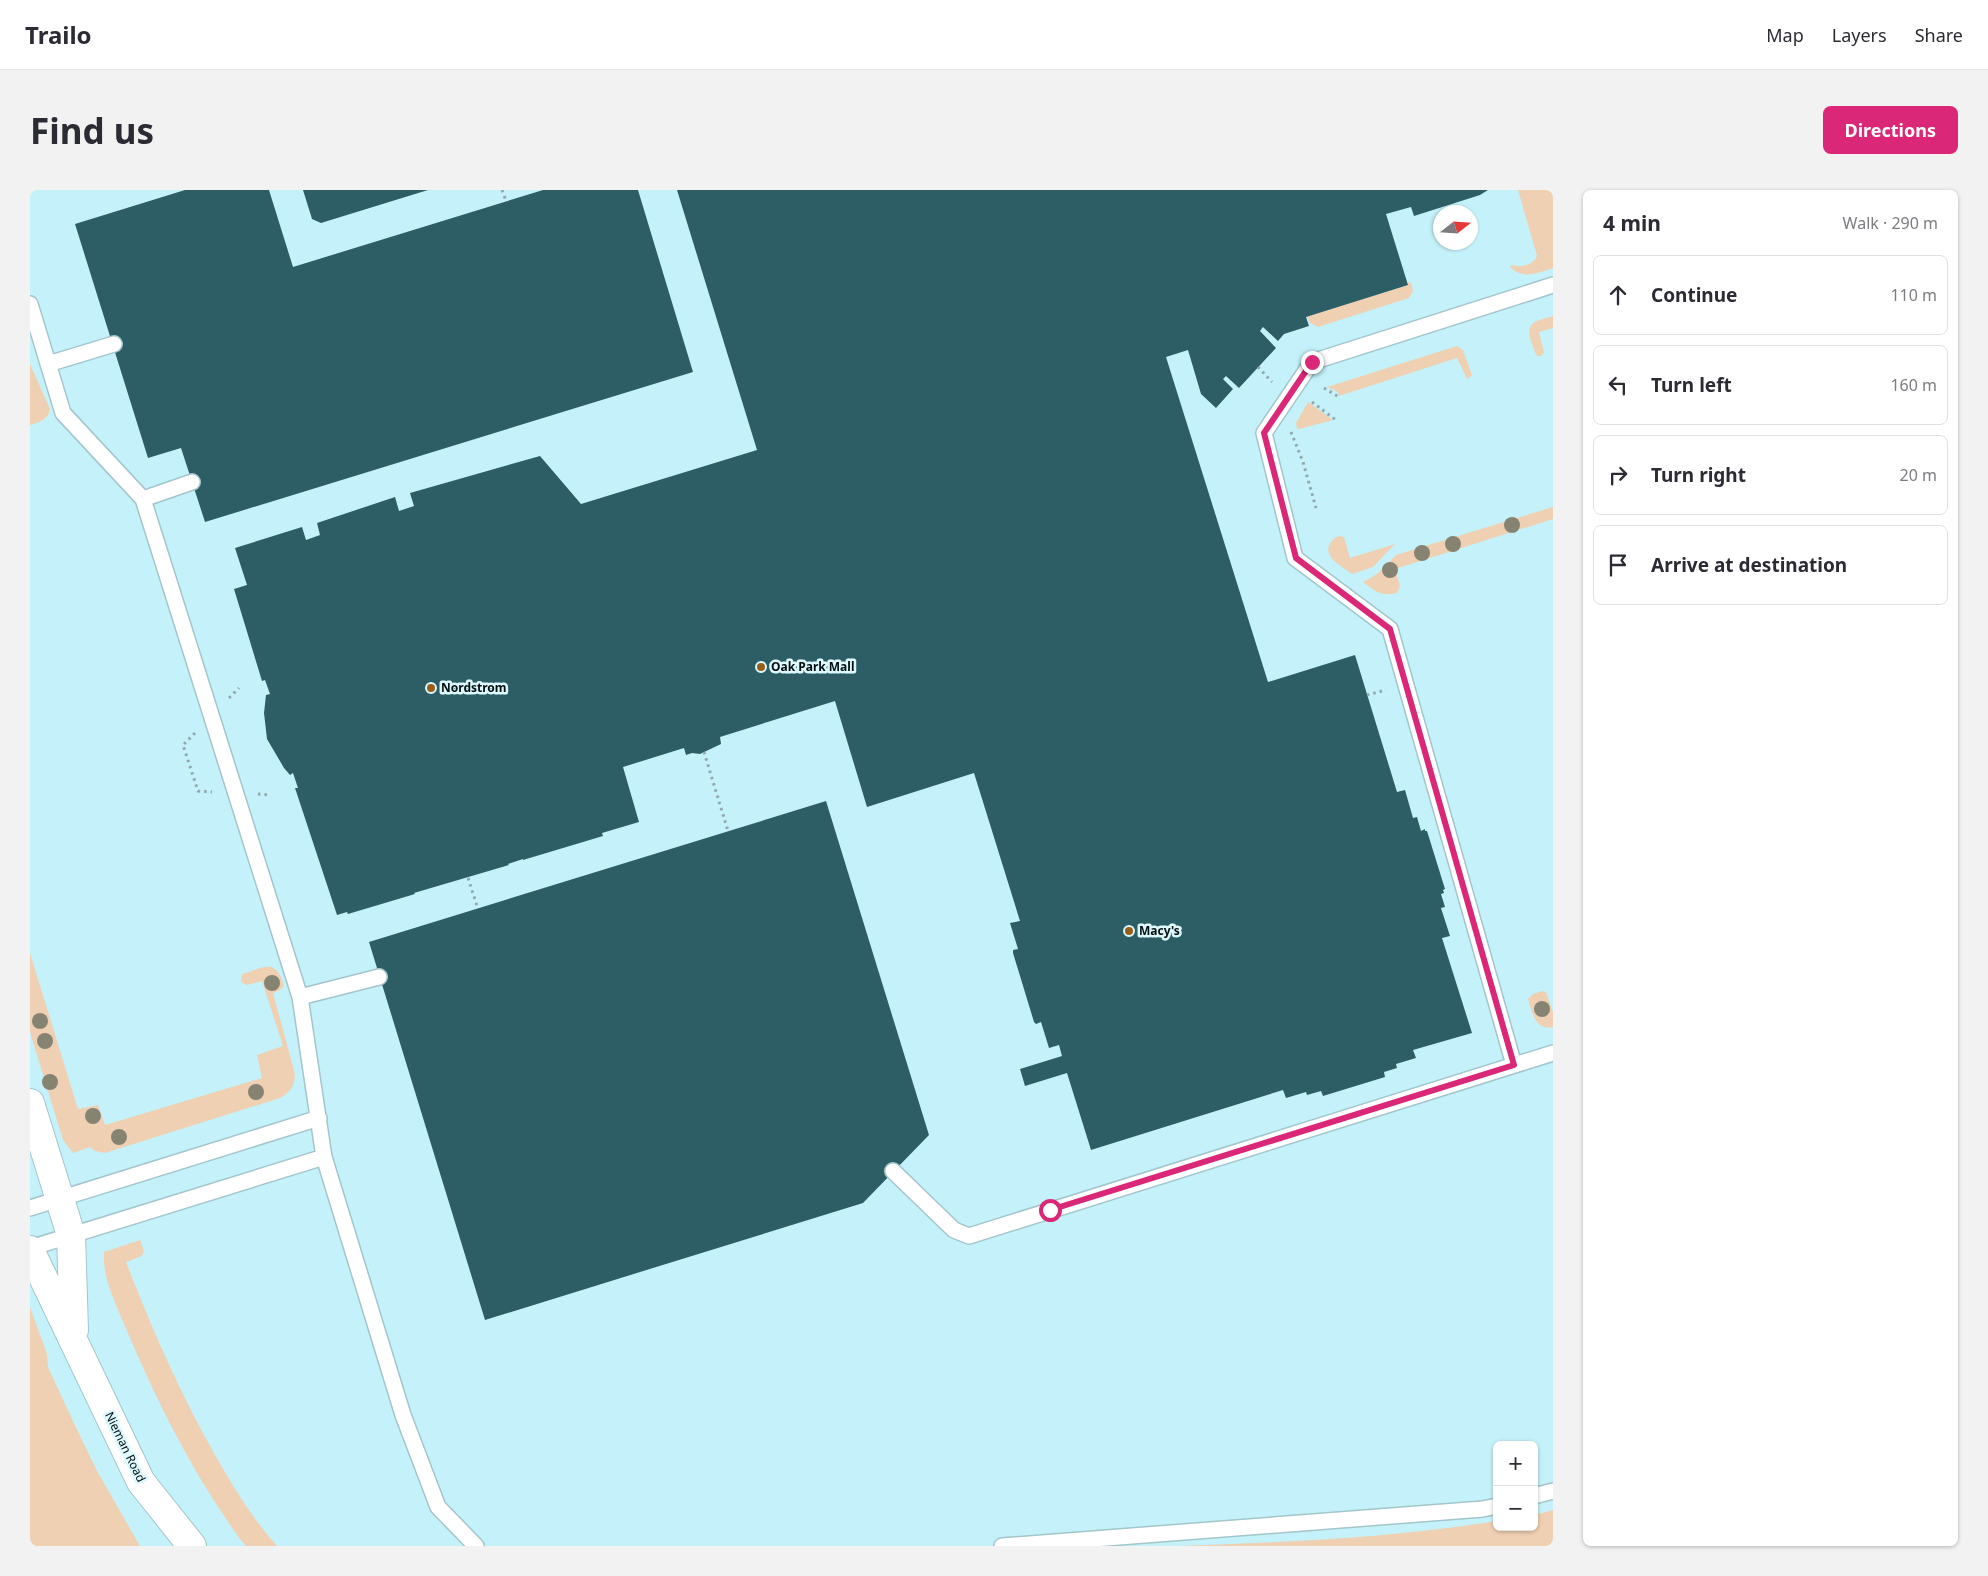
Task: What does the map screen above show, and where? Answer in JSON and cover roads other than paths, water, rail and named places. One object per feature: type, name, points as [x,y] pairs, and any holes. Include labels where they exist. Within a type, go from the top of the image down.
[{"type":"street","name":"Nieman Road","points":[[30,1103],[71,1235],[74,1339]]},
{"type":"street","name":"Nieman Road","points":[[30,1249],[141,1482],[192,1546]]},
{"type":"lane","points":[[1514,1065],[1390,629],[1296,558],[1264,433],[1312,362],[1553,285]]},
{"type":"lane","points":[[30,304],[64,413],[143,499],[300,997],[324,1157],[403,1415],[438,1507],[476,1546]]},
{"type":"lane","points":[[48,364],[114,344]]},
{"type":"lane","points":[[143,499],[192,482]]},
{"type":"lane","points":[[300,997],[379,977]]},
{"type":"lane","points":[[893,1171],[954,1230],[969,1236],[1553,1053]]},
{"type":"lane","points":[[30,1208],[319,1118]]},
{"type":"lane","points":[[30,1249],[324,1157]]},
{"type":"lane","points":[[1538,1495],[1553,1491]]},
{"type":"lane","points":[[1002,1546],[1493,1507]]},
{"type":"place","name":"Oak Park Mall","points":[[761,667]]},
{"type":"place","name":"Nordstrom","points":[[431,688]]},
{"type":"place","name":"Macy's","points":[[1129,931]]}]
